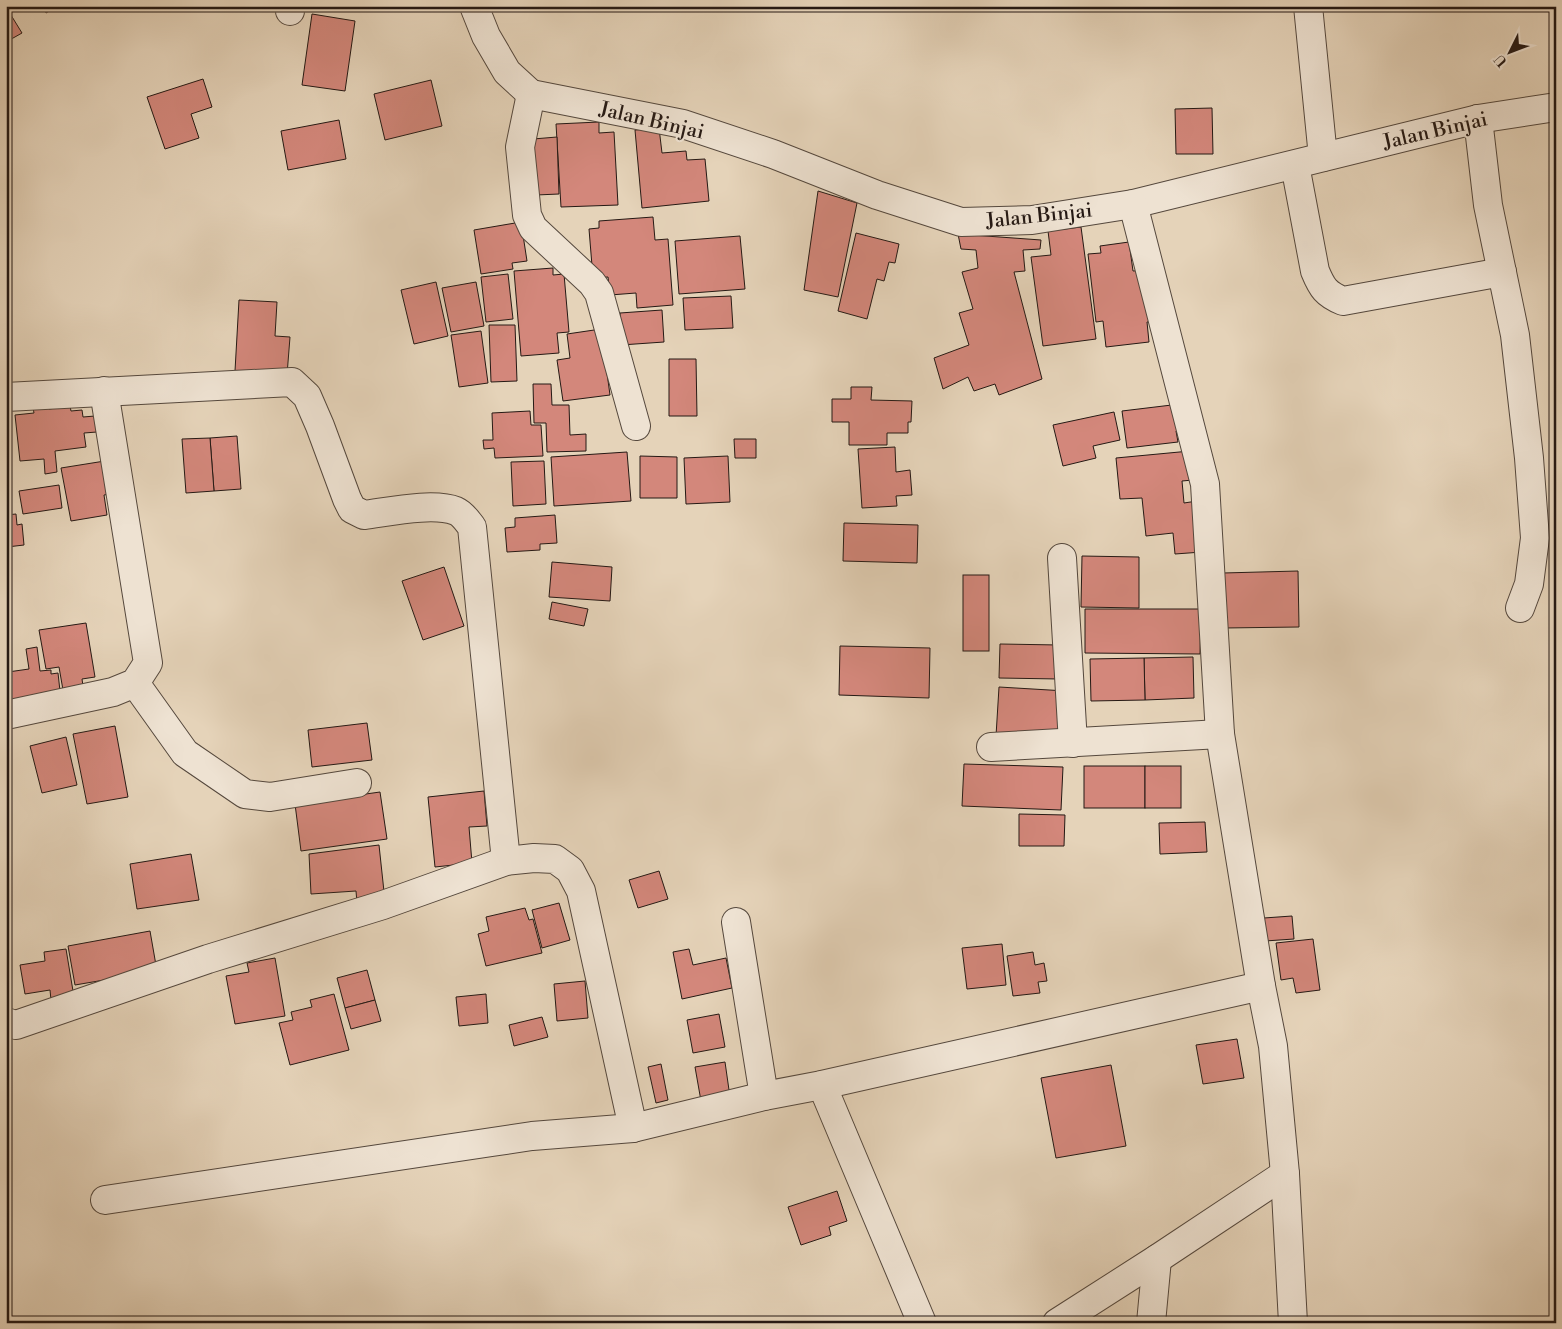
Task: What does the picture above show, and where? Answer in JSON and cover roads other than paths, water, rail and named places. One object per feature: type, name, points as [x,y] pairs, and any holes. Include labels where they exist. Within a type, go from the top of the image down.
[{"type":"street","points":[[474,6],[486,36],[507,72],[531,94],[520,147],[527,215],[533,228],[592,283],[600,293],[636,426]]},
{"type":"street","points":[[1308,6],[1323,157]]},
{"type":"street","name":"Jalan Binjai","points":[[531,94],[682,124],[773,154],[877,195],[961,222],[1032,220],[1133,204],[1478,119],[1556,107]]},
{"type":"street","points":[[1478,119],[1488,205],[1515,335],[1536,538],[1530,584],[1520,608]]},
{"type":"street","points":[[1295,165],[1315,272],[1322,286],[1331,296],[1343,301],[1502,272]]},
{"type":"street","points":[[1133,204],[1205,484],[1220,734],[1261,986],[1273,1046],[1285,1174],[1293,1323]]},
{"type":"street","points":[[6,397],[292,382],[307,396],[352,509],[364,514],[439,506],[457,511],[463,516],[472,527],[506,861]]},
{"type":"street","points":[[6,716],[113,692],[135,683],[148,663],[104,391]]},
{"type":"street","points":[[1062,558],[1073,743]]},
{"type":"street","points":[[135,683],[185,753],[245,794],[270,797],[357,783]]},
{"type":"street","points":[[991,747],[1220,734]]},
{"type":"street","points":[[6,1022],[16,1025],[208,959],[383,905],[506,861],[534,858],[554,859],[570,870],[581,891],[633,1128]]},
{"type":"street","points":[[736,922],[764,1096]]},
{"type":"street","points":[[105,1200],[502,1140],[633,1128],[764,1096],[822,1085],[1261,986]]},
{"type":"street","points":[[822,1085],[922,1323]]},
{"type":"street","points":[[1057,1323],[1285,1174]]},
{"type":"street","points":[[1151,1323],[1157,1259]]}]
